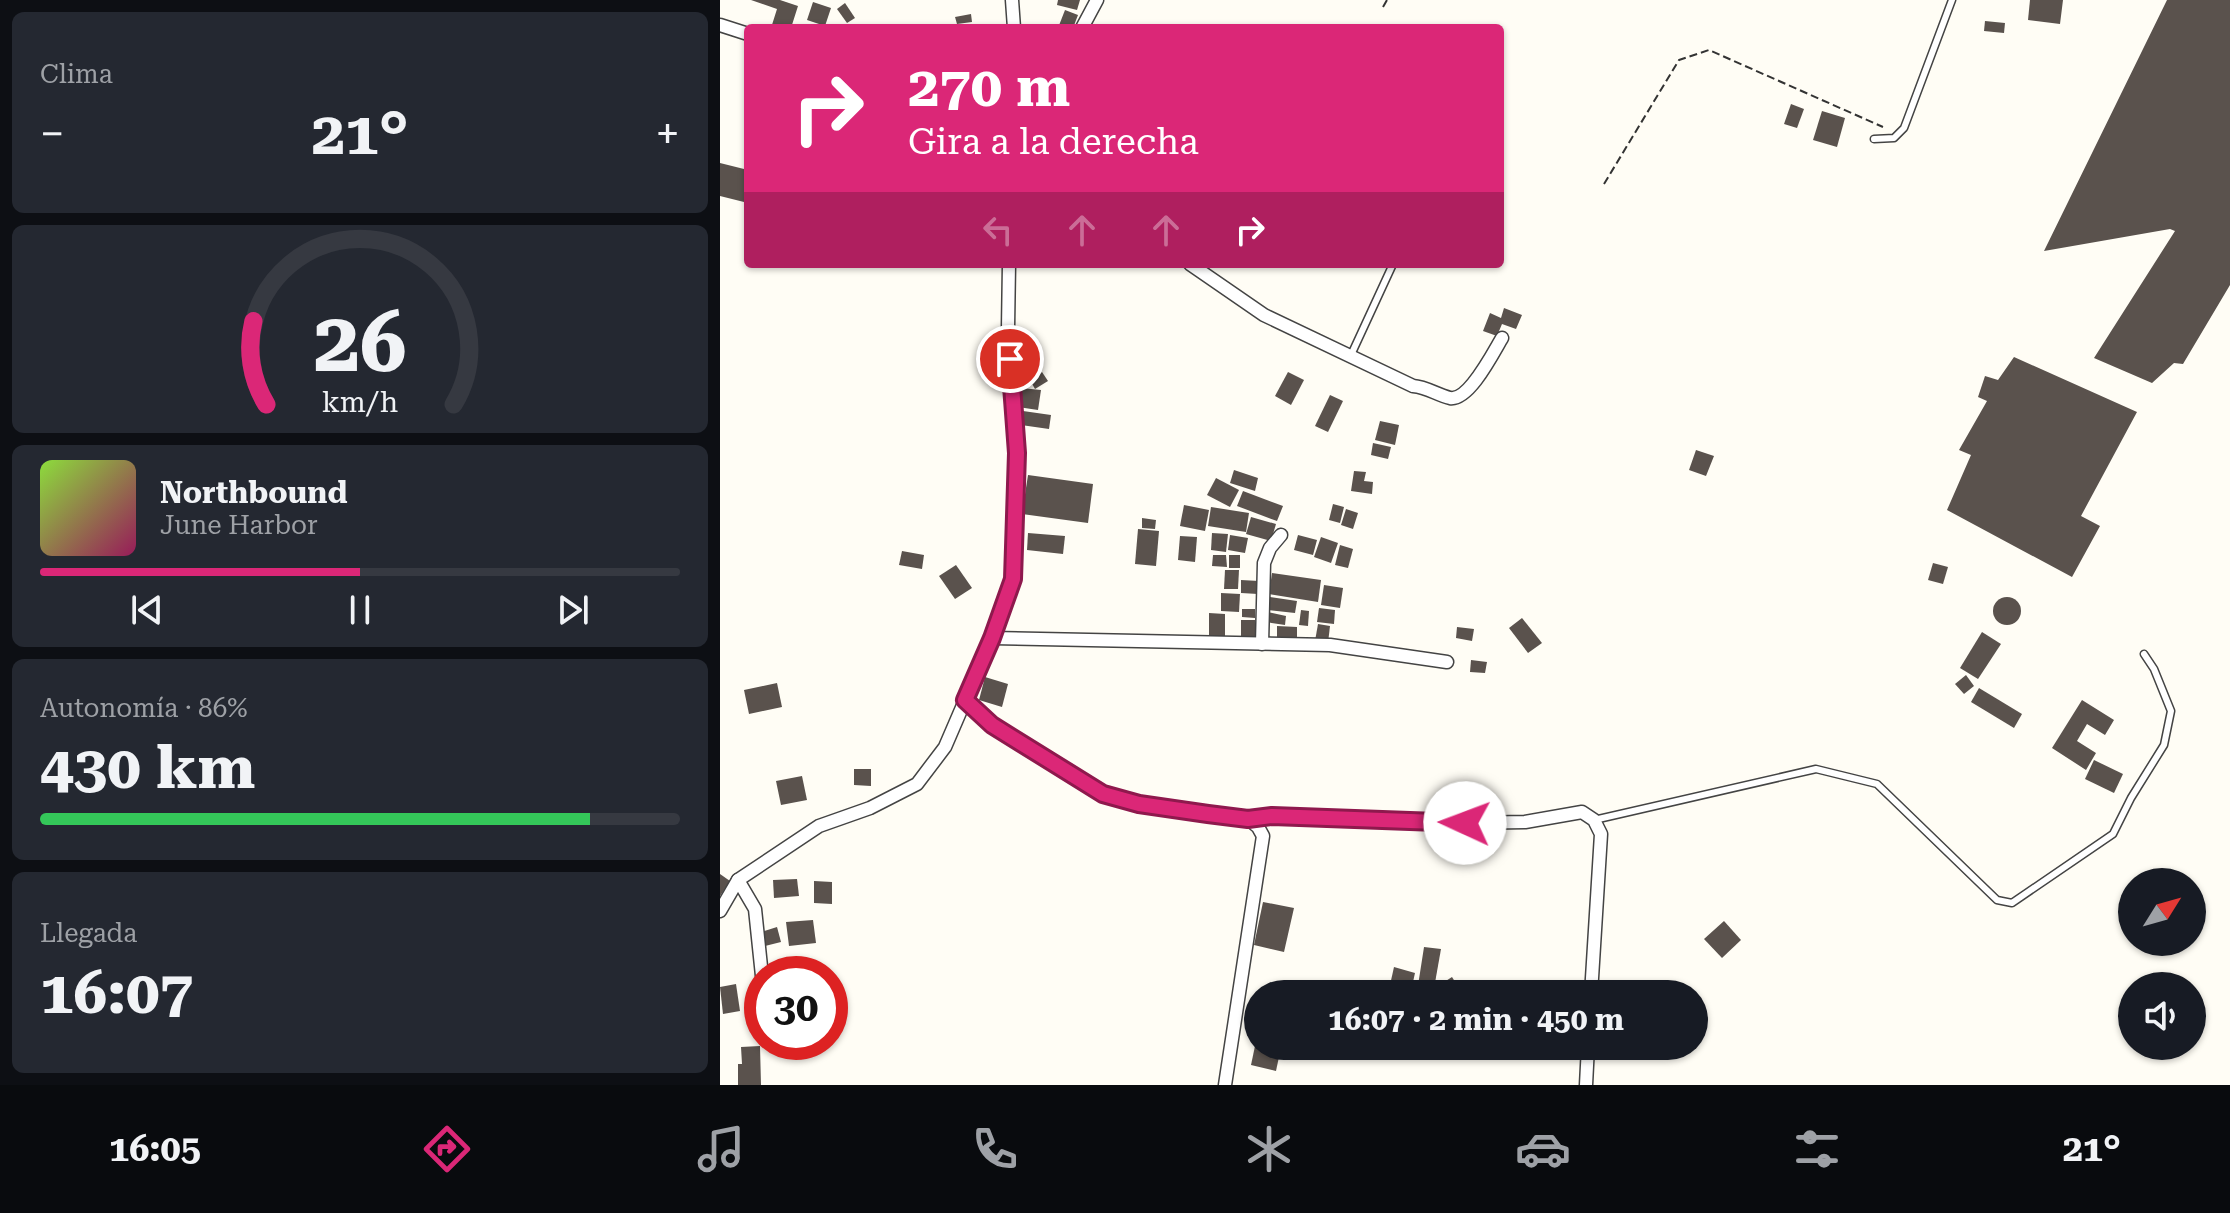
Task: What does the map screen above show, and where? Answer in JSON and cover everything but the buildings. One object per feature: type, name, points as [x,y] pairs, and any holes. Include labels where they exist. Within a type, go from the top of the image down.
[{"type":"street","points":[[1012,0],[1014,24]]},
{"type":"street","points":[[1084,24],[1097,0]]},
{"type":"street","points":[[720,25],[744,33]]},
{"type":"street","points":[[720,911],[738,880],[819,826],[870,808],[917,784],[945,747],[992,638],[1013,579],[1017,453],[1008,328],[1009,268]]},
{"type":"street","points":[[1196,268],[1264,315],[1413,386],[1424,387],[1448,398],[1457,398],[1468,390],[1502,338]]},
{"type":"street","points":[[1262,644],[1264,563],[1270,548],[1281,535]]},
{"type":"street","points":[[992,638],[1330,645],[1447,662]]},
{"type":"street","points":[[965,700],[992,725],[1103,794],[1139,804],[1248,819],[1272,816],[1465,823],[1525,822],[1582,812],[1594,820],[1601,834],[1592,980]]},
{"type":"street","points":[[1225,1085],[1263,836],[1248,819]]},
{"type":"street","points":[[738,880],[755,909],[760,956]]},
{"type":"street","points":[[1586,1085],[1587,1060]]},
{"type":"lane","points":[[1874,139],[1894,138],[1904,128],[1952,0]]},
{"type":"lane","points":[[1350,356],[1391,268]]},
{"type":"lane","points":[[1594,820],[1816,769],[1877,784],[1997,900],[2012,903],[2113,834],[2164,745],[2171,711],[2154,669],[2144,654]]},
{"type":"path","points":[[1383,7],[1387,0]]},
{"type":"path","points":[[1604,184],[1679,60],[1709,50],[1898,134]]},
{"type":"route","points":[[1010,359],[1017,453],[1013,579],[965,700],[992,725],[1103,794],[1139,804],[1248,819],[1272,816],[1465,823]]}]
